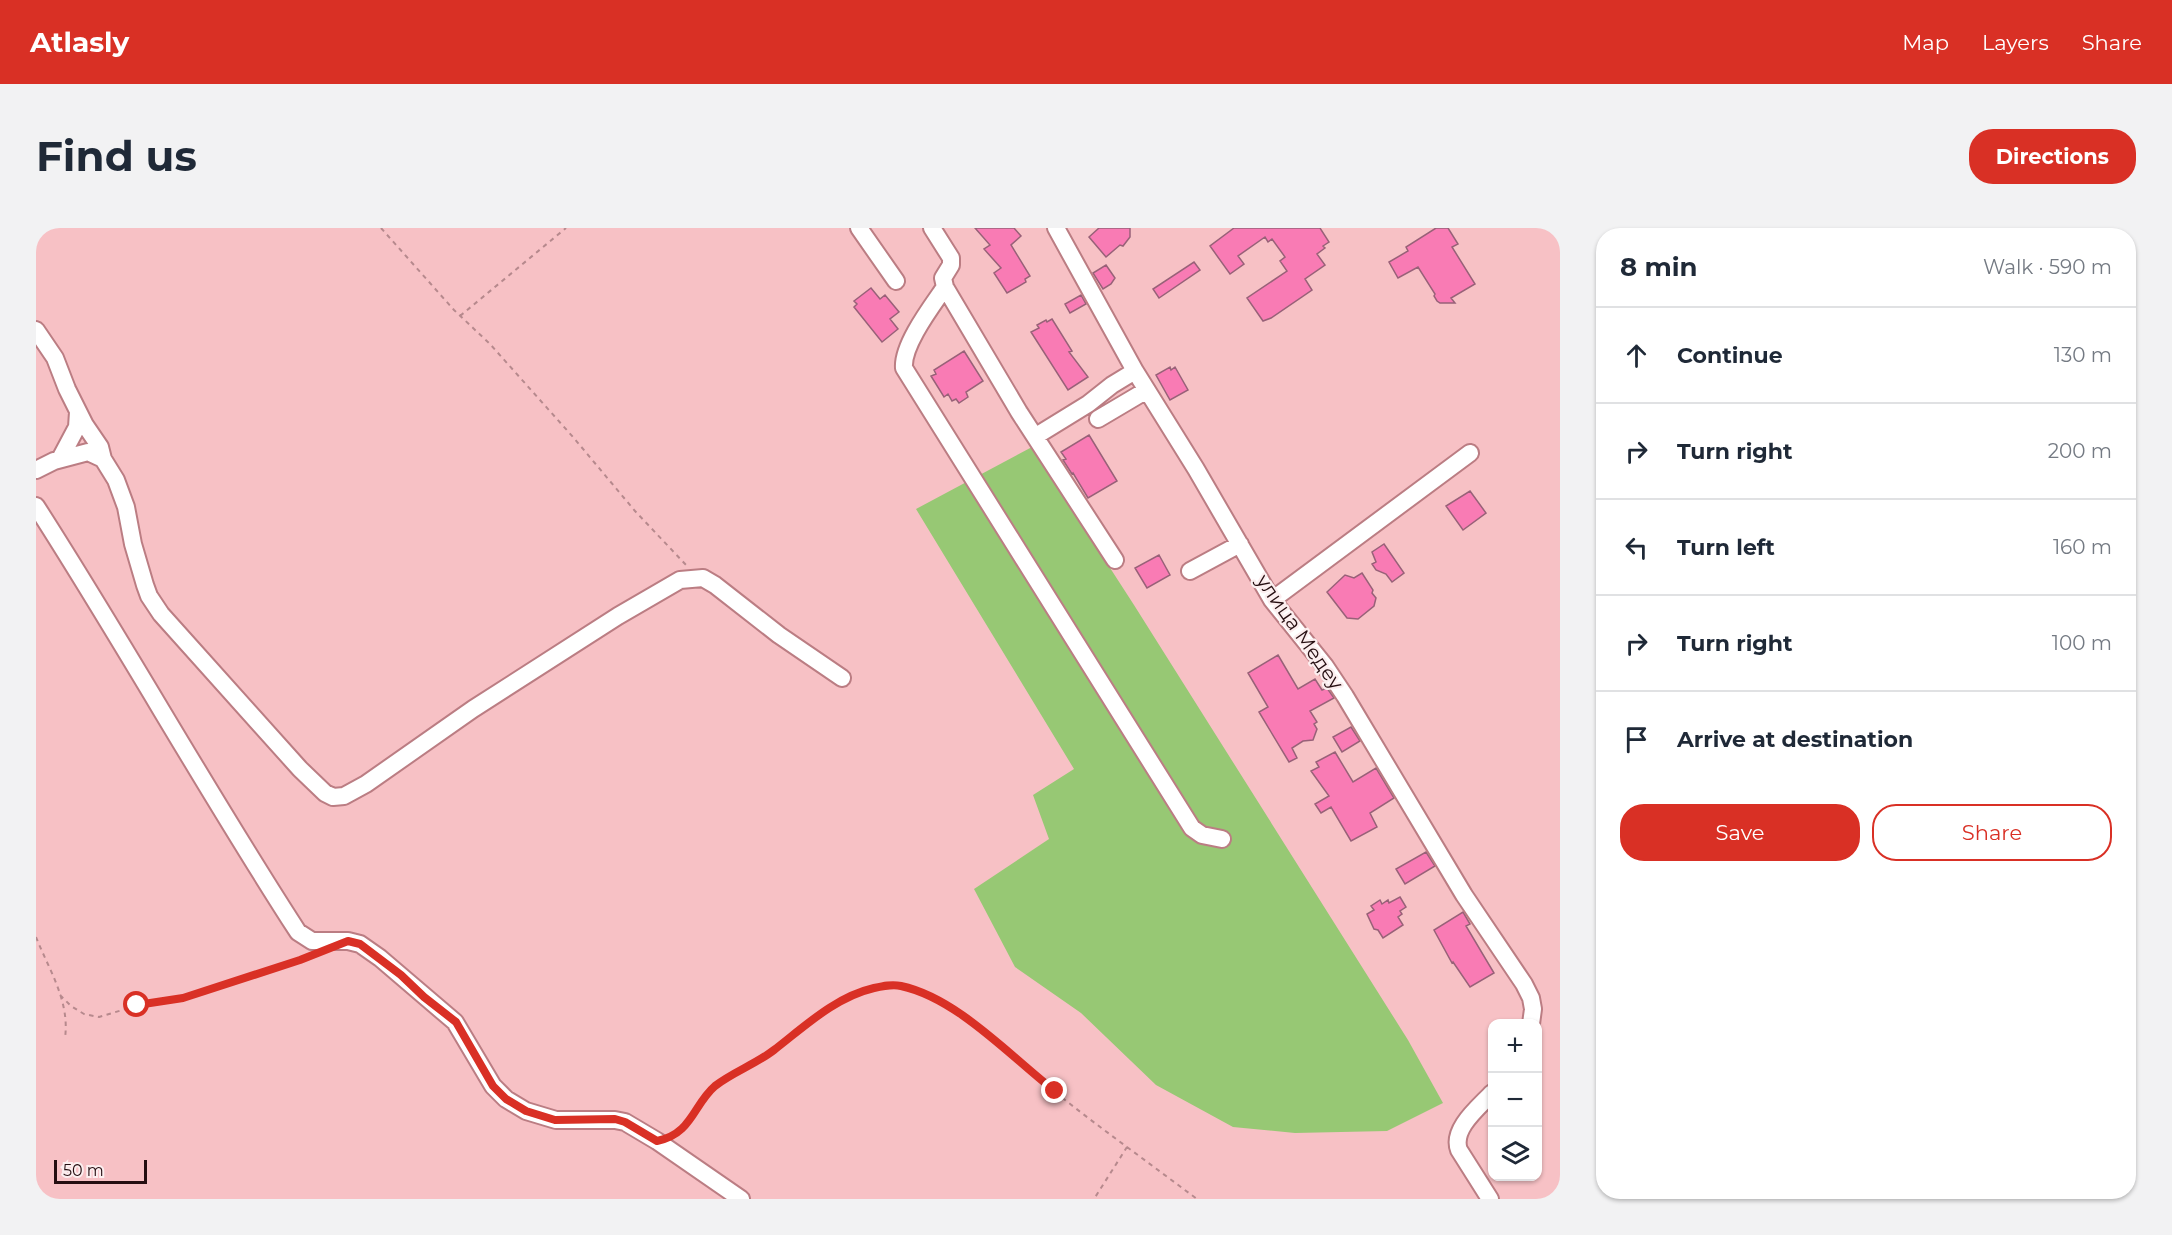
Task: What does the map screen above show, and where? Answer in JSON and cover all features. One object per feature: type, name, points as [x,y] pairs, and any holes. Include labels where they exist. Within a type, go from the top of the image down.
[{"type":"street","points":[[859,228],[896,281]]},
{"type":"street","points":[[932,228],[951,258],[951,265],[943,278],[945,288],[1019,412],[1115,560]]},
{"type":"street","name":"улица Медеу","points":[[1056,228],[1135,371],[1272,600],[1325,666],[1345,696],[1464,895],[1515,969],[1531,998],[1532,1019]]},
{"type":"street","points":[[945,288],[928,310],[915,333],[904,368],[1192,828],[1202,835],[1222,839]]},
{"type":"street","points":[[36,330],[55,358],[78,412],[100,447],[103,459],[116,480],[145,585],[160,614],[325,794],[333,797],[344,796],[366,784],[473,709],[618,616],[680,580],[703,579],[715,585],[778,635],[842,678]]},
{"type":"street","points":[[1036,436],[1135,371]]},
{"type":"street","points":[[1098,419],[1147,390]]},
{"type":"street","points":[[60,459],[77,427],[78,412]]},
{"type":"street","points":[[36,470],[60,459],[88,452],[103,459]]},
{"type":"street","points":[[1272,600],[1470,453]]},
{"type":"street","points":[[36,506],[298,932],[312,941],[348,941],[360,944],[380,958],[456,1022],[493,1086],[506,1099],[526,1111],[555,1120],[615,1119],[625,1122],[657,1141],[741,1199]]},
{"type":"street","points":[[1190,571],[1240,544]]},
{"type":"street","points":[[1488,1098],[1459,1131],[1456,1143],[1490,1199]]},
{"type":"path","points":[[381,228],[460,316],[490,344],[635,511],[684,563]]},
{"type":"path","points":[[460,316],[566,228]]},
{"type":"path","points":[[36,937],[60,995],[67,1022],[65,1038]]},
{"type":"path","points":[[60,995],[84,1014],[99,1017],[149,1002],[183,998],[319,952]]},
{"type":"path","points":[[657,1141],[677,1132],[691,1120],[713,1088],[772,1052],[815,1017],[849,997],[872,988],[891,985],[914,990],[955,1011],[992,1038],[1075,1108],[1197,1199]]},
{"type":"path","points":[[1094,1199],[1127,1147]]},
{"type":"green space","points":[[1032,447],[1408,1040],[1443,1103],[1387,1131],[1295,1133],[1233,1127],[1156,1085],[1081,1013],[1015,967],[974,889],[1049,839],[1033,795],[1074,769],[916,509]]},
{"type":"building","points":[[975,228],[1014,228],[1021,236],[1011,245],[1030,276],[1025,279],[1026,282],[1007,293],[994,273],[1001,268],[984,249],[990,245]]},
{"type":"building","points":[[1099,228],[1130,228],[1130,237],[1123,246],[1120,245],[1106,257],[1089,237]]},
{"type":"building","points":[[1234,228],[1320,228],[1329,242],[1317,254],[1325,265],[1305,279],[1312,290],[1263,321],[1247,298],[1287,271],[1280,261],[1285,257],[1272,239],[1268,242],[1265,237],[1238,256],[1244,264],[1230,274],[1210,246]]},
{"type":"building","points":[[1436,228],[1448,228],[1458,244],[1452,247],[1475,284],[1451,298],[1455,303],[1437,301],[1418,267],[1398,278],[1389,262],[1408,251],[1406,247]]},
{"type":"building","points":[[1194,262],[1200,270],[1159,298],[1153,289]]},
{"type":"building","points":[[1106,265],[1115,278],[1103,289],[1093,273]]},
{"type":"building","points":[[871,288],[880,299],[885,295],[899,312],[890,319],[898,329],[882,342],[854,307],[857,304],[854,301]]},
{"type":"building","points":[[1081,295],[1086,304],[1070,313],[1065,304]]},
{"type":"building","points":[[1052,319],[1072,351],[1069,352],[1088,377],[1068,390],[1031,332],[1039,328],[1037,325]]},
{"type":"building","points":[[964,351],[983,381],[966,392],[968,397],[959,403],[956,399],[952,401],[948,394],[944,397],[931,376],[936,374],[934,370]]},
{"type":"building","points":[[1170,367],[1171,370],[1175,367],[1188,390],[1170,400],[1156,375]]},
{"type":"building","points":[[1089,435],[1117,481],[1088,498],[1063,460],[1066,459],[1061,452]]},
{"type":"building","points":[[1470,491],[1486,513],[1463,530],[1446,506]]},
{"type":"building","points":[[1384,544],[1404,573],[1392,582],[1386,574],[1376,570],[1372,564],[1376,562],[1372,552]]},
{"type":"building","points":[[1159,555],[1170,575],[1147,588],[1135,568]]},
{"type":"building","points":[[1362,573],[1376,598],[1374,606],[1358,619],[1347,618],[1327,592],[1345,575],[1354,578]]},
{"type":"building","points":[[1278,655],[1298,689],[1315,679],[1322,690],[1327,688],[1334,698],[1310,711],[1317,722],[1314,724],[1317,729],[1313,740],[1303,741],[1292,748],[1297,758],[1289,762],[1259,712],[1268,707],[1248,673]]},
{"type":"building","points":[[1351,727],[1360,741],[1342,752],[1333,737]]},
{"type":"building","points":[[1335,752],[1353,782],[1376,768],[1394,798],[1370,813],[1377,827],[1351,841],[1331,807],[1321,813],[1315,804],[1329,796],[1311,771],[1319,767],[1316,762]]},
{"type":"building","points":[[1426,852],[1435,866],[1405,884],[1396,869]]},
{"type":"building","points":[[1400,897],[1406,907],[1400,911],[1402,914],[1398,917],[1403,925],[1383,938],[1378,930],[1374,929],[1367,914],[1374,910],[1371,906],[1380,900],[1382,904],[1388,900],[1389,903]]},
{"type":"building","points":[[1463,912],[1470,924],[1466,926],[1494,973],[1470,987],[1452,963],[1434,930]]},
{"type":"route","points":[[137,1005],[183,998],[300,960],[348,941],[360,944],[456,1022],[493,1086],[506,1099],[526,1111],[555,1120],[615,1119],[625,1122],[657,1141],[677,1132],[691,1120],[713,1088],[772,1052],[831,1006],[872,988],[899,985],[955,1011],[992,1038],[1055,1091]]}]
